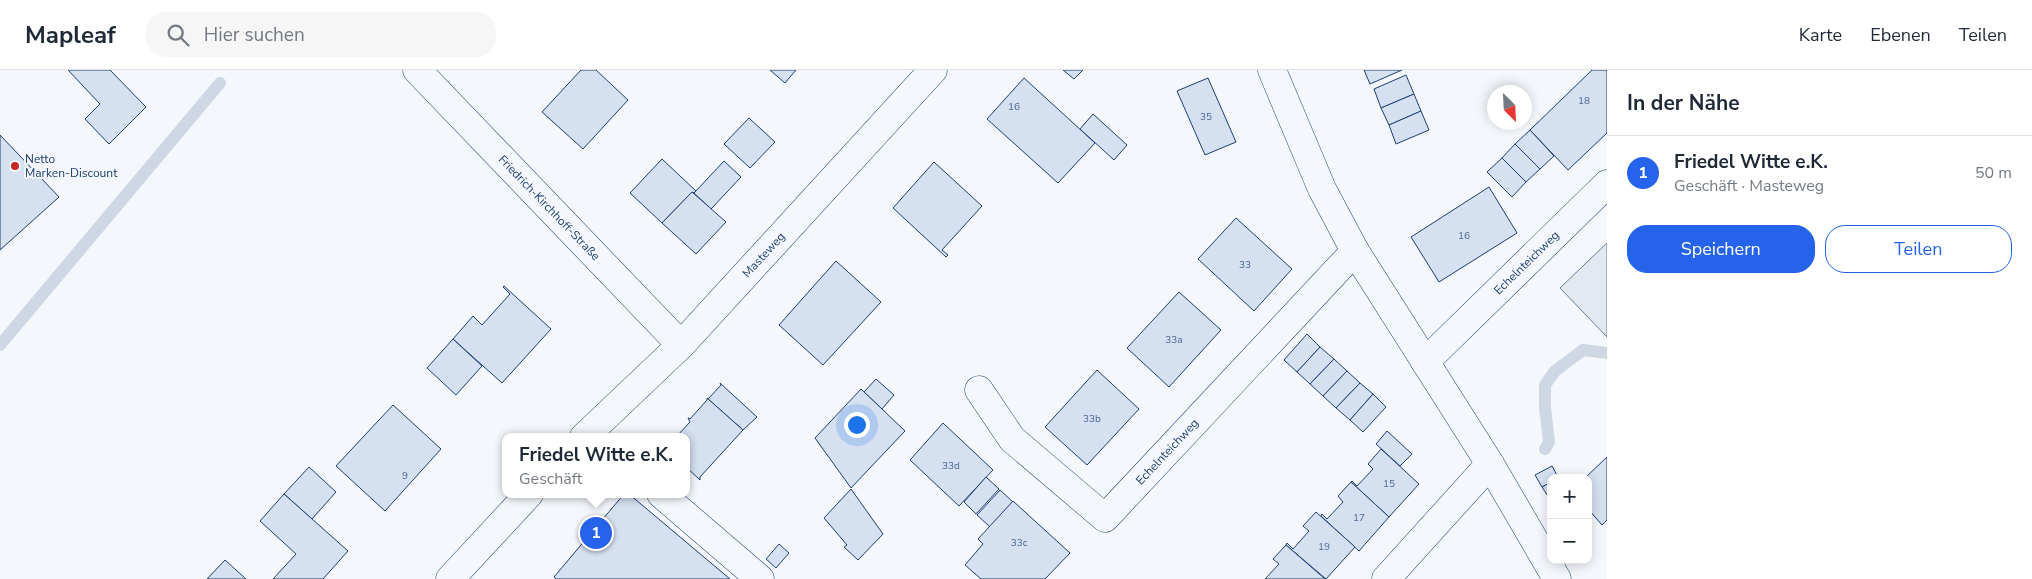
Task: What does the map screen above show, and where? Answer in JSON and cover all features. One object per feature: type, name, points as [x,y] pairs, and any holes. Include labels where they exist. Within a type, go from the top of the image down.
[{"type":"street","name":"Friedrich-Kirchhoff-Straße","points":[[417,70],[681,345]]},
{"type":"street","name":"Masteweg","points":[[591,433],[681,345],[933,70]]},
{"type":"street","points":[[1272,70],[1322,189],[1355,251],[1490,464],[1557,579]]},
{"type":"street","name":"Echelnteichweg","points":[[1425,362],[1607,184]]},
{"type":"street","name":"Echelnteichweg","points":[[979,390],[1012,439],[1105,518],[1355,251]]},
{"type":"street","points":[[1386,579],[1490,464]]},
{"type":"street","points":[[450,579],[526,498]]},
{"type":"street","points":[[666,498],[760,579]]},
{"type":"shaded area","points":[[1607,243],[1607,337],[1560,288]]},
{"type":"building","points":[[68,70],[110,70],[146,107],[109,144],[85,119],[100,104]]},
{"type":"building","points":[[581,70],[596,70],[628,100],[583,149],[542,112]]},
{"type":"building","points":[[770,70],[796,70],[785,83]]},
{"type":"building","points":[[1063,70],[1083,70],[1074,79]]},
{"type":"building","points":[[1364,70],[1402,70],[1370,84]]},
{"type":"building","points":[[1592,70],[1607,70],[1607,133],[1568,170],[1530,130]]},
{"type":"building","points":[[1406,75],[1414,94],[1381,108],[1374,89]]},
{"type":"building","points":[[1024,78],[1095,143],[1058,183],[987,119]]},
{"type":"building","points":[[1208,78],[1236,142],[1205,155],[1177,91]]},
{"type":"building","points":[[1414,94],[1421,111],[1389,125],[1381,108]]},
{"type":"building","points":[[1421,111],[1429,130],[1396,144],[1389,125]]},
{"type":"building","points":[[1093,114],[1127,145],[1114,160],[1080,129]]},
{"type":"building","points":[[749,118],[775,142],[750,168],[724,144]]},
{"type":"building","points":[[1530,130],[1554,156],[1540,169],[1515,144]]},
{"type":"building","name":"Netto Marken-Discount","points":[[0,135],[59,197],[0,250]]},
{"type":"building","points":[[1515,144],[1540,169],[1526,182],[1502,158]]},
{"type":"building","points":[[1502,158],[1526,182],[1512,197],[1487,172]]},
{"type":"building","points":[[662,159],[696,191],[692,192],[662,223],[630,193]]},
{"type":"building","points":[[724,161],[741,177],[711,209],[694,193]]},
{"type":"building","points":[[934,162],[982,206],[942,250],[948,255],[946,257],[893,208]]},
{"type":"building","points":[[1489,187],[1517,233],[1439,282],[1411,237]]},
{"type":"building","points":[[692,192],[726,222],[696,254],[662,223]]},
{"type":"building","points":[[1236,218],[1292,269],[1254,311],[1198,259]]},
{"type":"building","points":[[836,261],[881,302],[823,365],[779,325]]},
{"type":"building","points":[[504,286],[551,329],[502,383],[453,339],[473,316],[482,325],[510,294]]},
{"type":"building","points":[[1179,292],[1221,330],[1169,387],[1127,348]]},
{"type":"building","points":[[1307,334],[1320,347],[1297,372],[1284,360]]},
{"type":"building","points":[[453,339],[482,366],[456,395],[427,368]]},
{"type":"building","points":[[1320,347],[1334,359],[1310,384],[1297,372]]},
{"type":"building","points":[[1334,359],[1347,371],[1323,396],[1310,384]]},
{"type":"building","points":[[1097,370],[1139,409],[1087,465],[1045,427]]},
{"type":"building","points":[[1347,371],[1360,383],[1336,408],[1323,396]]},
{"type":"building","points":[[876,379],[894,395],[882,409],[864,392]]},
{"type":"building","points":[[720,383],[757,417],[743,430],[708,399],[721,385]]},
{"type":"building","points":[[1360,383],[1373,394],[1350,420],[1336,408]]},
{"type":"building","points":[[861,389],[905,431],[851,488],[815,438]]},
{"type":"building","points":[[1373,394],[1386,407],[1363,432],[1350,420]]},
{"type":"building","points":[[707,398],[743,430],[700,477],[700,480],[690,471],[690,433],[680,433],[690,422],[688,418],[690,419]]},
{"type":"building","points":[[393,405],[441,449],[385,511],[336,466]]},
{"type":"building","points":[[943,423],[993,470],[959,506],[910,460]]},
{"type":"building","points":[[1387,431],[1412,454],[1400,466],[1376,444]]},
{"type":"building","points":[[1381,449],[1419,484],[1389,517],[1351,482],[1357,486],[1373,469],[1368,464]]},
{"type":"building","points":[[1607,457],[1607,520],[1602,525],[1592,514],[1592,474],[1589,474]]},
{"type":"building","points":[[1552,466],[1556,474],[1547,474],[1547,484],[1542,487],[1535,475]]},
{"type":"building","points":[[309,467],[336,492],[312,519],[284,494]]},
{"type":"building","points":[[986,477],[999,489],[976,514],[964,502]]},
{"type":"building","points":[[1351,482],[1389,517],[1359,551],[1321,516],[1322,514],[1327,519],[1343,502],[1338,496]]},
{"type":"building","points":[[1547,484],[1547,495],[1542,487]]},
{"type":"building","points":[[851,489],[883,534],[858,560],[844,547],[847,545],[824,518]]},
{"type":"building","points":[[1000,490],[1013,502],[990,527],[977,515]]},
{"type":"building","points":[[284,494],[348,551],[323,579],[273,579],[296,554],[260,521]]},
{"type":"building","points":[[621,498],[634,498],[730,579],[556,579],[554,577]]},
{"type":"building","points":[[1013,501],[1070,553],[1045,579],[981,579],[965,565],[983,544],[978,539]]},
{"type":"building","points":[[1316,512],[1355,547],[1326,579],[1286,545],[1287,543],[1293,549],[1309,531],[1303,526]]},
{"type":"building","points":[[779,544],[789,553],[776,568],[766,559]]},
{"type":"building","points":[[1286,545],[1325,579],[1265,579],[1279,564],[1273,559]]},
{"type":"building","points":[[225,560],[246,579],[207,579]]},
{"type":"waterway","points":[[0,345],[220,83]]},
{"type":"waterway","points":[[1545,449],[1549,442],[1545,408],[1545,385],[1555,371],[1583,350],[1607,353]]},
{"type":"place","name":"Netto Marken-Discount","points":[[15,166]]},
{"type":"place","name":"Friedel Witte e.K.","points":[[596,533]]}]
